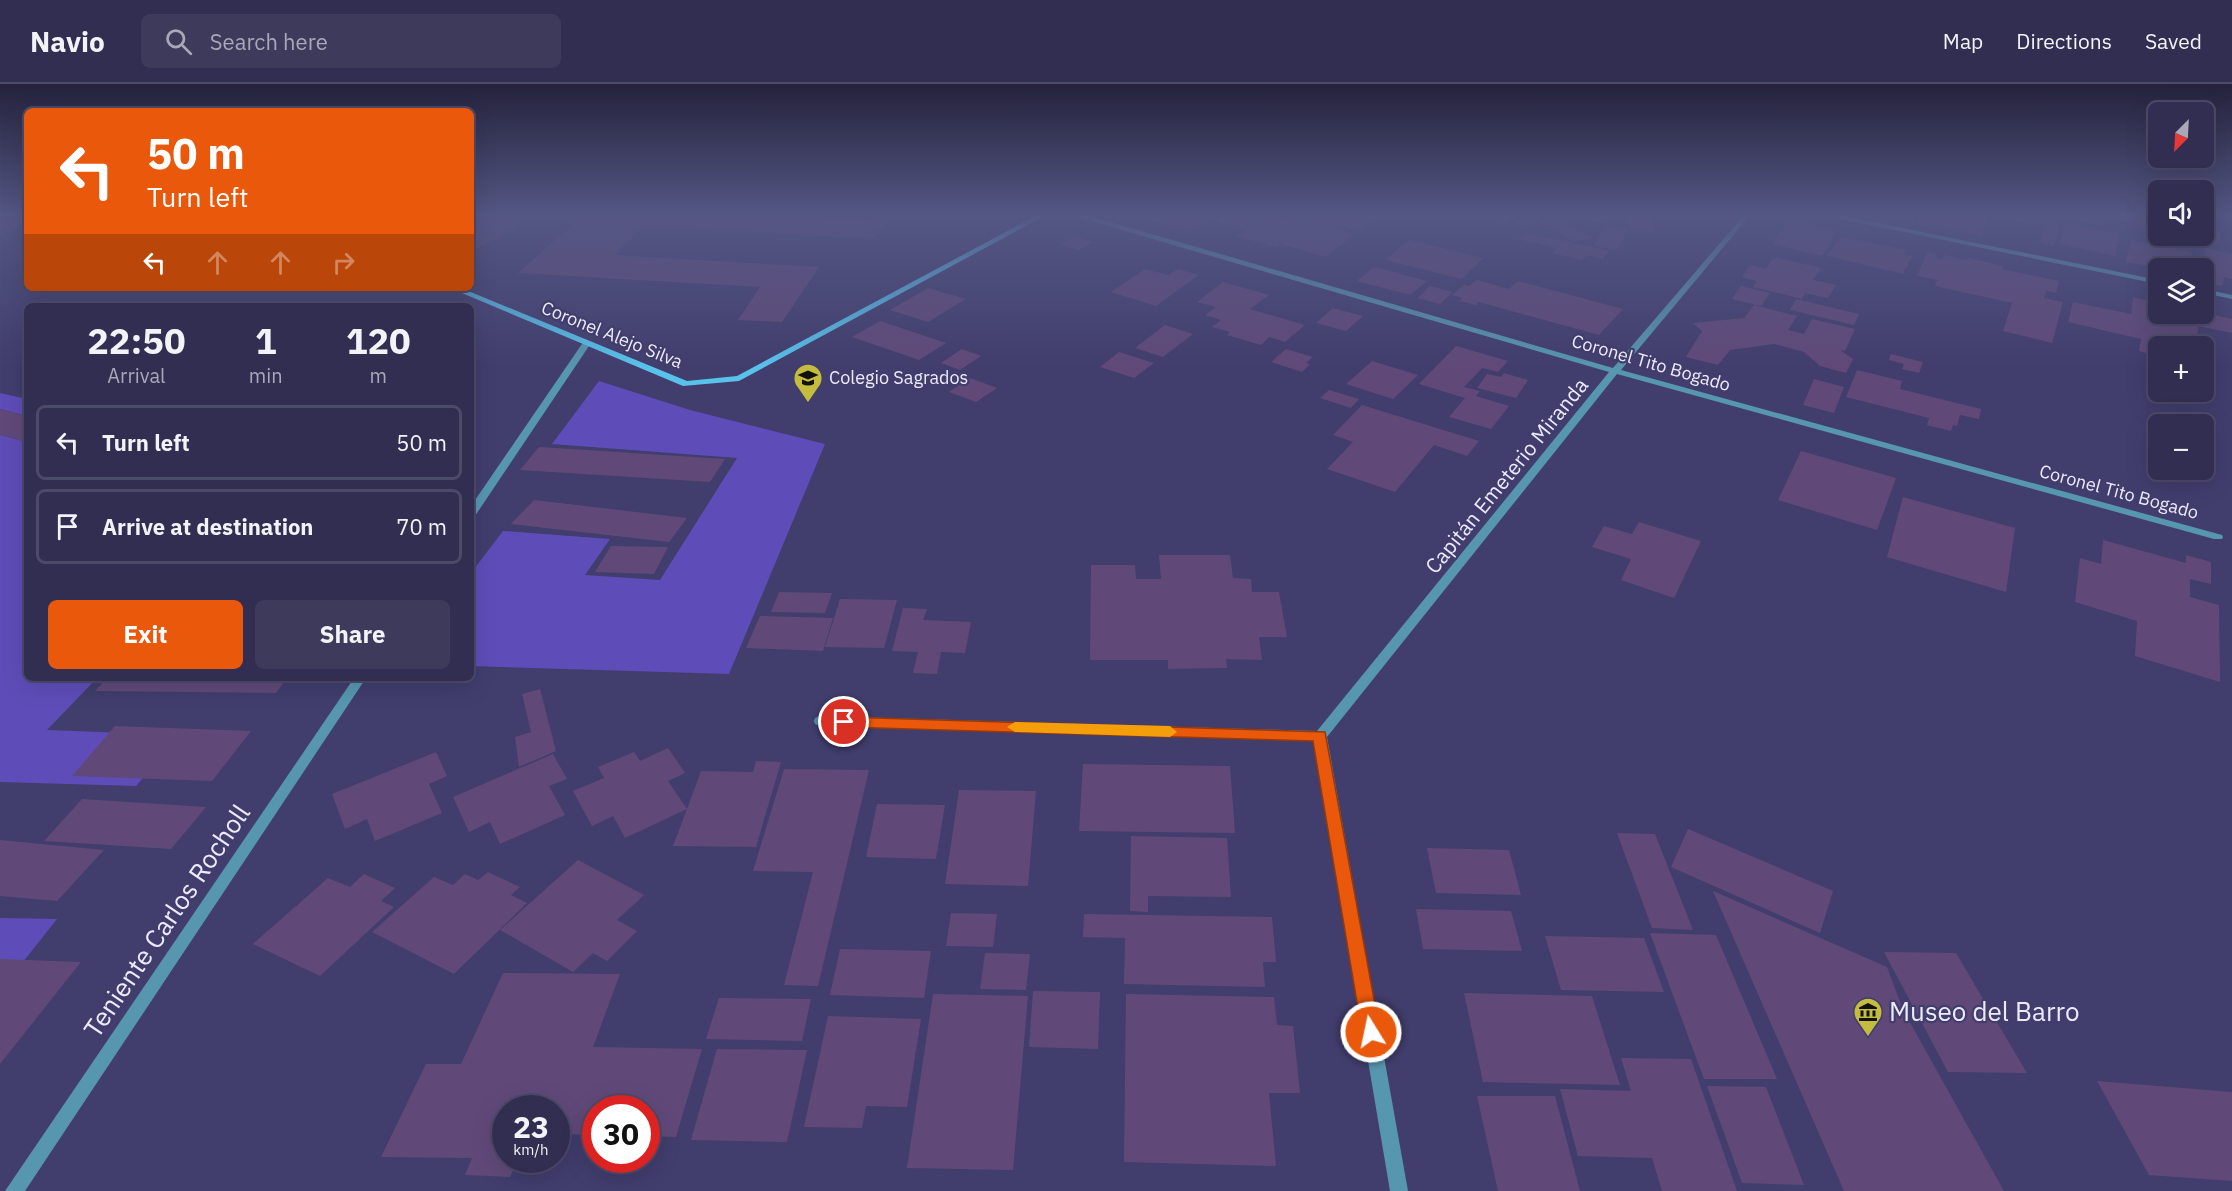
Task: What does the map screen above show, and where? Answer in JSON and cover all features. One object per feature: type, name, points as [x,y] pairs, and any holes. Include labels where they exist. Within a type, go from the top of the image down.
[{"type":"main road","name":"Coronel Alejo Silva","points":[[461,291],[686,384],[739,378],[947,266]]},
{"type":"street","name":"Coronel Tito Bogado","points":[[1257,266],[1615,370],[2218,537]]},
{"type":"street","name":"Capitán Emeterio Miranda","points":[[1320,736],[1615,370],[1703,266]]},
{"type":"street","points":[[2079,266],[2148,280]]},
{"type":"street","points":[[2214,293],[2232,297]]},
{"type":"street","points":[[474,510],[586,343]]},
{"type":"street","name":"Teniente Carlos Rocholl","points":[[14,1191],[358,681]]},
{"type":"street","points":[[820,721],[1320,736],[1399,1191]]},
{"type":"shaded area","points":[[599,381],[690,410],[825,444],[729,674],[474,666],[474,569],[503,531],[610,539],[585,575],[660,580],[737,458],[552,444]]},
{"type":"shaded area","points":[[0,393],[24,398],[24,415],[0,409]]},
{"type":"shaded area","points":[[0,435],[24,441],[24,681],[94,681],[47,730],[180,735],[136,786],[0,782]]},
{"type":"shaded area","points":[[0,918],[57,919],[0,991]]},
{"type":"building","points":[[526,266],[819,267],[782,322],[738,320],[760,287],[518,273]]},
{"type":"building","points":[[1409,266],[1475,266],[1462,279]]},
{"type":"building","points":[[1750,266],[1766,269],[1768,266],[1811,266],[1821,268],[1813,280],[1836,285],[1828,298],[1805,293],[1802,299],[1753,287],[1757,281],[1742,277]]},
{"type":"building","points":[[1868,266],[1907,266],[1903,274]]},
{"type":"building","points":[[1921,266],[2002,266],[2002,269],[2059,281],[2056,293],[2046,291],[2044,298],[2063,302],[2052,343],[2003,331],[2012,303],[1935,286],[1937,280],[1917,276]]},
{"type":"building","points":[[2214,266],[2232,266],[2232,279],[2224,277],[2222,286],[2214,284]]},
{"type":"building","points":[[1374,267],[1427,281],[1410,295],[1357,281]]},
{"type":"building","points":[[1145,269],[1168,275],[1178,269],[1199,275],[1156,306],[1111,292]]},
{"type":"building","points":[[1477,280],[1509,289],[1518,281],[1623,309],[1599,335],[1479,302],[1476,305],[1459,301],[1462,298],[1452,295],[1464,285],[1469,286]]},
{"type":"building","points":[[1223,282],[1269,295],[1250,309],[1305,325],[1285,342],[1269,337],[1261,345],[1227,335],[1230,332],[1212,327],[1221,320],[1205,315],[1216,307],[1197,302]]},
{"type":"building","points":[[1430,286],[1453,292],[1440,304],[1418,298]]},
{"type":"building","points":[[1741,286],[1770,293],[1761,306],[1732,299]]},
{"type":"building","points":[[928,288],[966,299],[928,322],[890,310]]},
{"type":"building","points":[[2133,297],[2148,301],[2148,324],[2214,324],[2214,315],[2232,319],[2232,333],[2198,326],[2198,336],[2148,336],[2148,354],[2139,351],[2141,339],[2068,322],[2073,302],[2131,314]]},
{"type":"building","points":[[1796,299],[1859,314],[1854,325],[1790,310]]},
{"type":"building","points":[[1754,305],[1797,316],[1788,330],[1804,334],[1812,319],[1855,329],[1845,351],[1840,350],[1853,359],[1846,373],[1820,366],[1804,352],[1774,344],[1730,350],[1718,365],[1686,357],[1702,331],[1693,323],[1744,318]]},
{"type":"building","points":[[1333,308],[1363,316],[1346,331],[1316,323]]},
{"type":"building","points":[[880,321],[946,343],[919,360],[852,337]]},
{"type":"building","points":[[1165,325],[1193,334],[1163,357],[1135,348]]},
{"type":"building","points":[[1456,346],[1508,361],[1498,372],[1482,368],[1464,387],[1480,391],[1476,396],[1509,406],[1491,429],[1449,417],[1465,398],[1419,384]]},
{"type":"building","points":[[962,349],[981,356],[960,370],[941,363]]},
{"type":"building","points":[[1286,349],[1313,357],[1306,363],[1310,364],[1302,372],[1271,362]]},
{"type":"building","points":[[1119,352],[1154,363],[1134,378],[1100,367]]},
{"type":"building","points":[[1891,354],[1923,362],[1919,373],[1902,369],[1904,364],[1889,360]]},
{"type":"building","points":[[1372,361],[1418,375],[1393,399],[1346,384]]},
{"type":"building","points":[[1857,370],[1902,381],[1900,389],[1981,409],[1979,419],[1960,415],[1957,426],[1953,425],[1951,431],[1927,425],[1929,418],[1846,397]]},
{"type":"building","points":[[1504,373],[1528,380],[1516,398],[1477,388],[1487,374],[1501,377]]},
{"type":"building","points":[[970,378],[997,388],[976,402],[949,392]]},
{"type":"building","points":[[1814,379],[1844,387],[1834,413],[1803,405]]},
{"type":"building","points":[[1329,390],[1359,399],[1351,408],[1320,398]]},
{"type":"building","points":[[1362,405],[1479,441],[1467,456],[1434,445],[1395,492],[1327,469],[1353,442],[1333,435]]},
{"type":"building","points":[[0,409],[24,415],[24,441],[0,435]]},
{"type":"building","points":[[539,447],[725,459],[710,482],[520,470]]},
{"type":"building","points":[[1801,451],[1896,478],[1877,530],[1778,500]]},
{"type":"building","points":[[1903,497],[2015,528],[2006,592],[1887,557]]},
{"type":"building","points":[[534,500],[687,518],[669,542],[511,524]]},
{"type":"building","points":[[1639,522],[1701,541],[1674,598],[1621,580],[1631,559],[1592,547],[1604,526],[1632,534]]},
{"type":"building","points":[[2103,540],[2186,563],[2186,555],[2211,562],[2211,584],[2190,579],[2190,597],[2219,605],[2220,682],[2135,656],[2137,621],[2075,602],[2080,558],[2101,564]]},
{"type":"building","points":[[611,546],[668,547],[654,574],[595,572]]},
{"type":"building","points":[[1159,555],[1230,555],[1233,578],[1251,579],[1252,592],[1279,592],[1287,637],[1259,637],[1262,660],[1226,659],[1227,668],[1168,669],[1168,660],[1090,660],[1091,565],[1135,565],[1136,579],[1161,579]]},
{"type":"building","points":[[779,592],[832,593],[825,613],[771,612]]},
{"type":"building","points":[[840,599],[897,600],[884,648],[825,647]]},
{"type":"building","points":[[903,608],[927,609],[923,620],[971,622],[965,653],[941,652],[937,674],[913,673],[918,652],[892,651]]},
{"type":"building","points":[[760,616],[833,618],[823,651],[746,648]]},
{"type":"building","points":[[104,681],[285,681],[276,693],[95,691]]},
{"type":"building","points":[[540,689],[556,751],[519,767],[515,737],[531,732],[522,694]]},
{"type":"building","points":[[115,726],[251,731],[212,781],[72,776]]},
{"type":"building","points":[[668,748],[685,773],[668,781],[687,809],[625,838],[613,816],[592,826],[573,791],[604,778],[598,767],[634,752],[640,761]]},
{"type":"building","points":[[436,752],[447,776],[429,784],[442,813],[375,841],[367,819],[345,829],[332,794]]},
{"type":"building","points":[[553,754],[567,779],[549,786],[565,815],[500,844],[490,822],[469,832],[453,797]]},
{"type":"building","points":[[756,761],[781,762],[756,847],[673,846],[701,771],[753,772]]},
{"type":"building","points":[[1083,764],[1230,766],[1235,833],[1079,831]]},
{"type":"building","points":[[784,769],[869,770],[818,986],[784,985],[813,872],[753,871]]},
{"type":"building","points":[[959,790],[1036,791],[1028,886],[945,884]]},
{"type":"building","points":[[82,799],[206,807],[171,849],[44,841]]},
{"type":"building","points":[[877,804],[945,805],[936,859],[866,857]]},
{"type":"building","points":[[1688,829],[1833,891],[1820,933],[1671,867]]},
{"type":"building","points":[[1617,833],[1655,834],[1693,930],[1652,928]]},
{"type":"building","points":[[1131,836],[1227,838],[1231,897],[1148,896],[1148,912],[1130,911]]},
{"type":"building","points":[[0,840],[104,850],[57,901],[0,896]]},
{"type":"building","points":[[1427,848],[1509,850],[1521,895],[1436,893]]},
{"type":"building","points":[[578,860],[644,895],[617,920],[637,931],[607,961],[593,953],[573,972],[500,930]]},
{"type":"building","points":[[488,872],[520,887],[511,895],[527,903],[454,974],[372,932],[434,877],[453,885],[465,874],[478,880]]},
{"type":"building","points":[[364,874],[395,888],[381,901],[394,907],[320,976],[253,944],[328,878],[350,887]]},
{"type":"building","name":"Museo del Barro","points":[[1713,891],[1887,967],[1903,1010],[2004,1191],[1844,1191]]},
{"type":"building","points":[[1416,909],[1511,911],[1522,951],[1423,949]]},
{"type":"building","points":[[951,913],[997,914],[993,947],[946,946]]},
{"type":"building","points":[[1084,914],[1272,917],[1276,962],[1263,962],[1265,987],[1124,984],[1125,938],[1083,937]]},
{"type":"building","points":[[1650,933],[1716,935],[1777,1079],[1704,1079]]},
{"type":"building","points":[[1545,936],[1644,938],[1664,992],[1561,990]]},
{"type":"building","points":[[840,949],[931,951],[924,998],[830,995]]},
{"type":"building","points":[[1884,952],[1956,953],[2027,1073],[1948,1072]]},
{"type":"building","points":[[985,953],[1030,954],[1026,990],[980,989]]},
{"type":"building","points":[[0,959],[81,962],[0,1064]]},
{"type":"building","points":[[503,973],[620,974],[593,1047],[702,1049],[676,1137],[660,1136],[660,1095],[582,1095],[582,1135],[570,1134],[570,1095],[492,1095],[492,1173],[512,1173],[510,1177],[465,1175],[472,1158],[381,1157],[426,1064],[461,1064]]},
{"type":"building","points":[[1033,991],[1100,992],[1098,1049],[1029,1047]]},
{"type":"building","points":[[1464,993],[1592,996],[1620,1085],[1483,1082]]},
{"type":"building","points":[[933,994],[1028,996],[1013,1170],[907,1168]]},
{"type":"building","points":[[1126,994],[1274,997],[1277,1025],[1293,1026],[1300,1093],[1269,1093],[1276,1166],[1124,1162]]},
{"type":"building","points":[[719,998],[811,999],[802,1041],[706,1039]]},
{"type":"building","points":[[828,1016],[921,1019],[907,1107],[866,1106],[862,1128],[804,1127]]},
{"type":"building","points":[[717,1049],[807,1050],[787,1142],[691,1140]]},
{"type":"building","points":[[1621,1058],[1691,1059],[1737,1191],[1662,1191],[1652,1158],[1578,1156],[1560,1089],[1631,1091]]},
{"type":"building","points":[[2097,1081],[2232,1092],[2232,1181],[2149,1175]]},
{"type":"building","points":[[1707,1086],[1766,1087],[1804,1185],[1742,1183]]},
{"type":"building","points":[[1477,1096],[1555,1096],[1580,1191],[1498,1191]]},
{"type":"slow traffic","points":[[1015,727],[1170,732]]},
{"type":"place","name":"Colegio Sagrados","points":[[808,404]]},
{"type":"place","name":"Museo del Barro","points":[[1868,1038]]},
{"type":"route","points":[[844,722],[1320,736],[1371,1032]]}]
